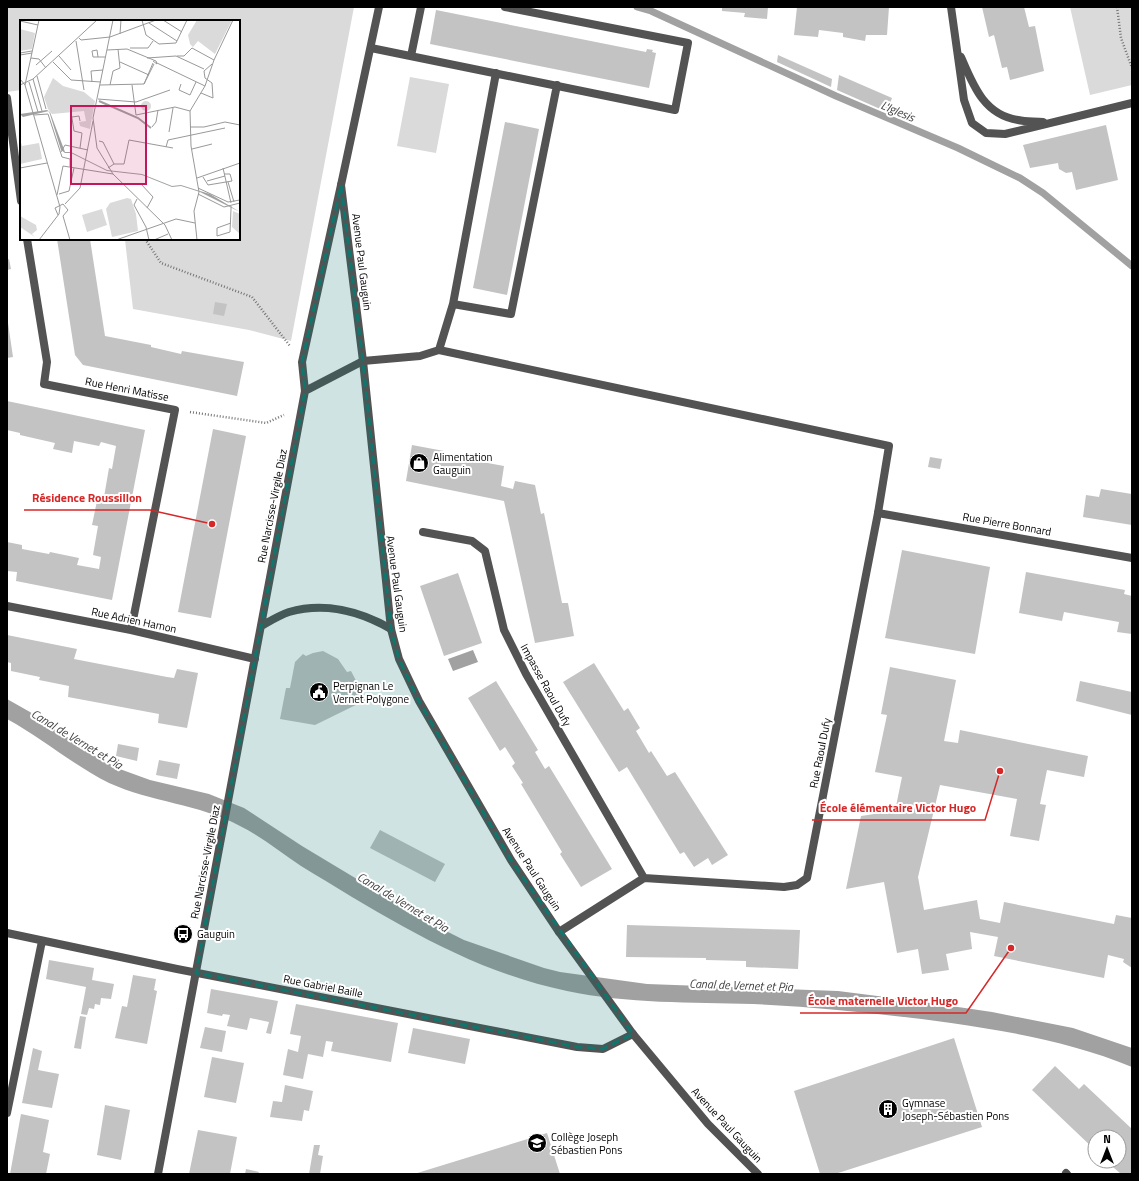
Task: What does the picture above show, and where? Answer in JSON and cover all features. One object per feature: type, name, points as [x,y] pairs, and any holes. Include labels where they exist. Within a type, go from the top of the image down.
[{"type":"street","name":"Avenue Paul Gauguin","points":[[379,7],[341,185],[363,361],[391,629],[399,659],[419,701],[511,860],[559,932],[633,1034],[708,1124],[758,1174]]},
{"type":"street","points":[[411,56],[421,7]]},
{"type":"street","points":[[371,48],[676,110],[688,43],[505,7]]},
{"type":"street","points":[[950,7],[958,49],[964,100],[972,123],[986,133],[1005,134],[1132,103]]},
{"type":"street","points":[[958,49],[977,93],[994,111],[1017,120],[1050,122]]},
{"type":"street","points":[[305,391],[363,361],[420,356],[440,350],[453,304],[496,73]]},
{"type":"street","points":[[453,304],[511,314],[557,85]]},
{"type":"street","points":[[7,98],[20,190]]},
{"type":"street","name":"Rue Narcisse-Virgile Diaz","points":[[158,1174],[305,391],[302,362],[321,270],[341,185]]},
{"type":"street","name":"Rue Henri Matisse","points":[[27,240],[47,362],[44,384],[175,410],[131,630]]},
{"type":"street","name":"Rue Raoul Dufy","points":[[440,350],[889,446],[878,512],[806,878],[797,885],[784,887],[644,878]]},
{"type":"street","name":"Rue Pierre Bonnard","points":[[878,512],[1132,558]]},
{"type":"street","name":"Impasse Raoul Dufy","points":[[423,532],[472,541],[485,551],[504,630],[526,674],[644,878]]},
{"type":"street","name":"Rue Adrien Hamon","points":[[7,606],[131,630],[255,659]]},
{"type":"street","points":[[261,626],[289,612],[332,607],[372,618],[391,629]]},
{"type":"street","points":[[559,932],[644,878]]},
{"type":"street","name":"Rue Gabriel Baille","points":[[7,933],[196,973],[577,1046],[603,1049],[633,1034]]},
{"type":"street","points":[[7,1113],[42,941]]},
{"type":"path","points":[[1117,7],[1121,38],[1132,68]]},
{"type":"path","points":[[146,240],[161,263],[252,297],[302,362]]},
{"type":"path","points":[[175,410],[266,424],[302,407]]},
{"type":"highlighted area","points":[[341,185],[363,361],[391,629],[399,659],[419,701],[511,860],[633,1034],[603,1049],[577,1047],[196,973],[305,391],[302,362]]},
{"type":"shaded area","points":[[7,7],[354,7],[291,341],[249,330],[133,309],[125,240],[240,240],[240,20],[20,20],[20,90],[7,92]]},
{"type":"shaded area","points":[[1070,7],[1132,7],[1132,85],[1090,95]]},
{"type":"shaded area","points":[[410,77],[449,84],[436,153],[397,146]]},
{"type":"shaded area","points":[[473,650],[478,662],[453,671],[448,659]]},
{"type":"shaded area","points":[[7,699],[30,712],[94,755],[117,768],[150,780],[209,794],[244,808],[302,846],[430,923],[464,940],[544,968],[560,972],[647,984],[838,991],[992,1012],[1073,1028],[1132,1048],[1132,1067],[1088,1051],[1043,1039],[951,1023],[802,1007],[753,1004],[660,1002],[613,998],[567,991],[531,982],[462,956],[396,923],[301,866],[256,835],[240,826],[208,813],[141,795],[109,783],[96,776],[33,734],[7,719]]},
{"type":"building","points":[[722,7],[768,7],[767,19],[744,17],[745,13],[722,11]]},
{"type":"building","points":[[797,7],[889,7],[887,35],[866,35],[865,41],[843,37],[843,33],[819,30],[818,37],[794,35]]},
{"type":"building","points":[[982,7],[1024,7],[1029,27],[1035,26],[1044,71],[1010,80],[1007,67],[1002,68],[994,35],[989,37]]},
{"type":"building","points":[[436,10],[646,52],[647,49],[653,50],[652,52],[656,53],[649,88],[430,44]]},
{"type":"building","points":[[778,55],[832,79],[831,87],[777,62]]},
{"type":"building","points":[[839,75],[892,98],[887,112],[837,90]]},
{"type":"building","points":[[505,122],[539,129],[507,295],[473,288]]},
{"type":"building","points":[[1106,125],[1118,180],[1076,190],[1072,172],[1066,173],[1059,169],[1058,163],[1030,168],[1023,145]]},
{"type":"building","points":[[57,240],[90,240],[105,336],[151,345],[151,347],[181,354],[182,351],[244,362],[237,396],[83,365],[75,355]]},
{"type":"building","points":[[9,259],[11,269],[7,270],[7,260]]},
{"type":"building","points":[[215,302],[227,304],[224,316],[213,314]]},
{"type":"building","points":[[7,316],[13,357],[7,358]]},
{"type":"building","points":[[7,401],[145,430],[112,600],[16,581],[17,572],[7,571],[7,542],[22,545],[22,549],[49,554],[50,552],[79,558],[77,565],[99,569],[101,557],[93,555],[98,526],[92,525],[98,496],[104,497],[109,468],[112,469],[116,446],[101,442],[99,446],[74,441],[72,453],[53,449],[55,443],[20,435],[20,433],[7,430]]},
{"type":"building","points":[[213,429],[246,436],[211,618],[178,612]]},
{"type":"building","points":[[412,445],[444,451],[444,455],[504,466],[501,486],[513,489],[515,481],[535,485],[541,514],[544,513],[562,603],[568,603],[574,636],[535,643],[504,501],[406,481]]},
{"type":"building","points":[[930,457],[942,459],[940,469],[928,467]]},
{"type":"building","points":[[1101,489],[1132,494],[1132,525],[1083,517],[1086,495],[1099,497]]},
{"type":"building","points":[[902,550],[990,567],[975,654],[885,638]]},
{"type":"building","points":[[1026,572],[1125,590],[1124,594],[1132,596],[1132,634],[1117,632],[1119,622],[1064,612],[1062,621],[1019,613]]},
{"type":"building","points":[[458,573],[482,643],[444,656],[420,586]]},
{"type":"building","points":[[7,635],[77,649],[74,659],[174,678],[177,669],[198,673],[187,728],[158,723],[159,714],[68,697],[69,686],[39,680],[40,677],[11,671],[11,663],[7,662]]},
{"type":"building","points":[[323,651],[338,659],[347,672],[351,671],[366,700],[315,725],[280,719],[286,688],[290,688],[295,662],[303,654],[306,656]]},
{"type":"building","points":[[594,663],[624,711],[628,708],[640,728],[636,731],[649,753],[651,751],[667,776],[675,772],[728,855],[712,865],[708,858],[694,867],[684,852],[680,854],[627,767],[619,772],[563,682]]},
{"type":"building","points":[[890,667],[956,680],[944,741],[958,743],[960,730],[1088,756],[1084,777],[1047,770],[1040,804],[1046,805],[1039,841],[1010,836],[1017,799],[940,785],[918,877],[924,910],[977,900],[980,919],[1000,923],[1004,902],[1114,924],[1116,915],[1132,918],[1132,968],[1123,962],[1124,959],[1108,955],[1104,978],[994,956],[998,937],[970,932],[972,949],[946,954],[949,970],[922,974],[918,949],[897,953],[884,882],[846,889],[861,816],[895,811],[902,777],[875,772],[887,715],[881,714]]},
{"type":"building","points":[[496,681],[538,750],[535,752],[545,769],[549,766],[612,869],[581,887],[560,854],[562,852],[521,784],[523,783],[512,766],[515,763],[505,747],[500,751],[468,698]]},
{"type":"building","points":[[1080,681],[1132,692],[1132,715],[1076,701]]},
{"type":"building","points":[[118,744],[139,748],[137,761],[116,756]]},
{"type":"building","points":[[159,760],[180,764],[177,779],[156,775]]},
{"type":"building","points":[[380,830],[445,864],[435,882],[370,848]]},
{"type":"building","points":[[627,925],[800,930],[798,969],[746,967],[746,961],[706,960],[706,958],[626,957]]},
{"type":"building","points":[[49,960],[94,968],[92,980],[114,984],[111,999],[101,998],[100,1005],[95,1004],[94,1009],[89,1008],[87,1015],[81,1014],[86,987],[46,979]]},
{"type":"building","points":[[133,975],[156,979],[154,990],[157,991],[147,1044],[115,1038],[122,1006],[127,1007]]},
{"type":"building","points":[[211,989],[278,1001],[271,1034],[266,1033],[269,1022],[250,1018],[247,1030],[227,1026],[230,1015],[223,1014],[222,1016],[207,1013]]},
{"type":"building","points":[[296,1004],[398,1023],[391,1062],[331,1051],[333,1042],[326,1041],[323,1057],[308,1054],[303,1079],[283,1075],[288,1049],[298,1052],[301,1036],[290,1034]]},
{"type":"building","points":[[80,1016],[86,1017],[81,1049],[74,1048]]},
{"type":"building","points":[[205,1027],[226,1031],[222,1052],[200,1048]]},
{"type":"building","points":[[413,1028],[470,1039],[465,1064],[408,1053]]},
{"type":"building","name":"Gymnase Joseph-Sébastien Pons","points":[[954,1038],[982,1127],[835,1174],[820,1174],[794,1091]]},
{"type":"building","points":[[33,1048],[42,1051],[38,1070],[59,1074],[52,1108],[22,1103]]},
{"type":"building","points":[[212,1057],[244,1063],[236,1103],[204,1097]]},
{"type":"building","points":[[1055,1066],[1079,1089],[1084,1084],[1132,1129],[1132,1174],[1121,1174],[1115,1169],[1127,1169],[1127,1129],[1087,1129],[1087,1142],[1032,1090]]},
{"type":"building","points":[[285,1085],[313,1091],[309,1111],[304,1110],[302,1121],[270,1117],[273,1101],[282,1102]]},
{"type":"building","points":[[105,1105],[130,1110],[121,1160],[97,1155]]},
{"type":"building","points":[[21,1114],[49,1120],[43,1152],[50,1154],[46,1174],[10,1174]]},
{"type":"building","points":[[198,1130],[237,1137],[230,1174],[189,1174]]},
{"type":"building","points":[[547,1133],[560,1174],[414,1174]]},
{"type":"building","points":[[314,1145],[320,1145],[318,1155],[323,1156],[320,1174],[309,1174]]},
{"type":"building","points":[[246,1169],[259,1172],[258,1174],[245,1174]]},
{"type":"waterway","name":"L'Iglesis","points":[[637,7],[651,11],[836,96],[958,148],[1020,178],[1043,193],[1132,266]]},
{"type":"place","name":"Alimentation Gauguin","points":[[419,463]]},
{"type":"place","name":"Résidence Roussillon","points":[[212,524]]},
{"type":"place","name":"Perpignan Le Vernet Polygone","points":[[319,692]]},
{"type":"place","name":"École élémentaire Victor Hugo","points":[[1000,771]]},
{"type":"place","name":"Gauguin","points":[[183,934]]},
{"type":"place","name":"École maternelle Victor Hugo","points":[[1011,948]]},
{"type":"place","name":"Gymnase Joseph-Sébastien Pons","points":[[888,1109]]},
{"type":"place","name":"Collège Joseph Sébastien Pons","points":[[537,1143]]},
{"type":"water label","name":"Canal de Vernet et Pia","points":[[77,739]]},
{"type":"water label","name":"Canal de Vernet et Pia","points":[[403,902]]},
{"type":"water label","name":"Canal de Vernet et Pia","points":[[741,985]]}]
